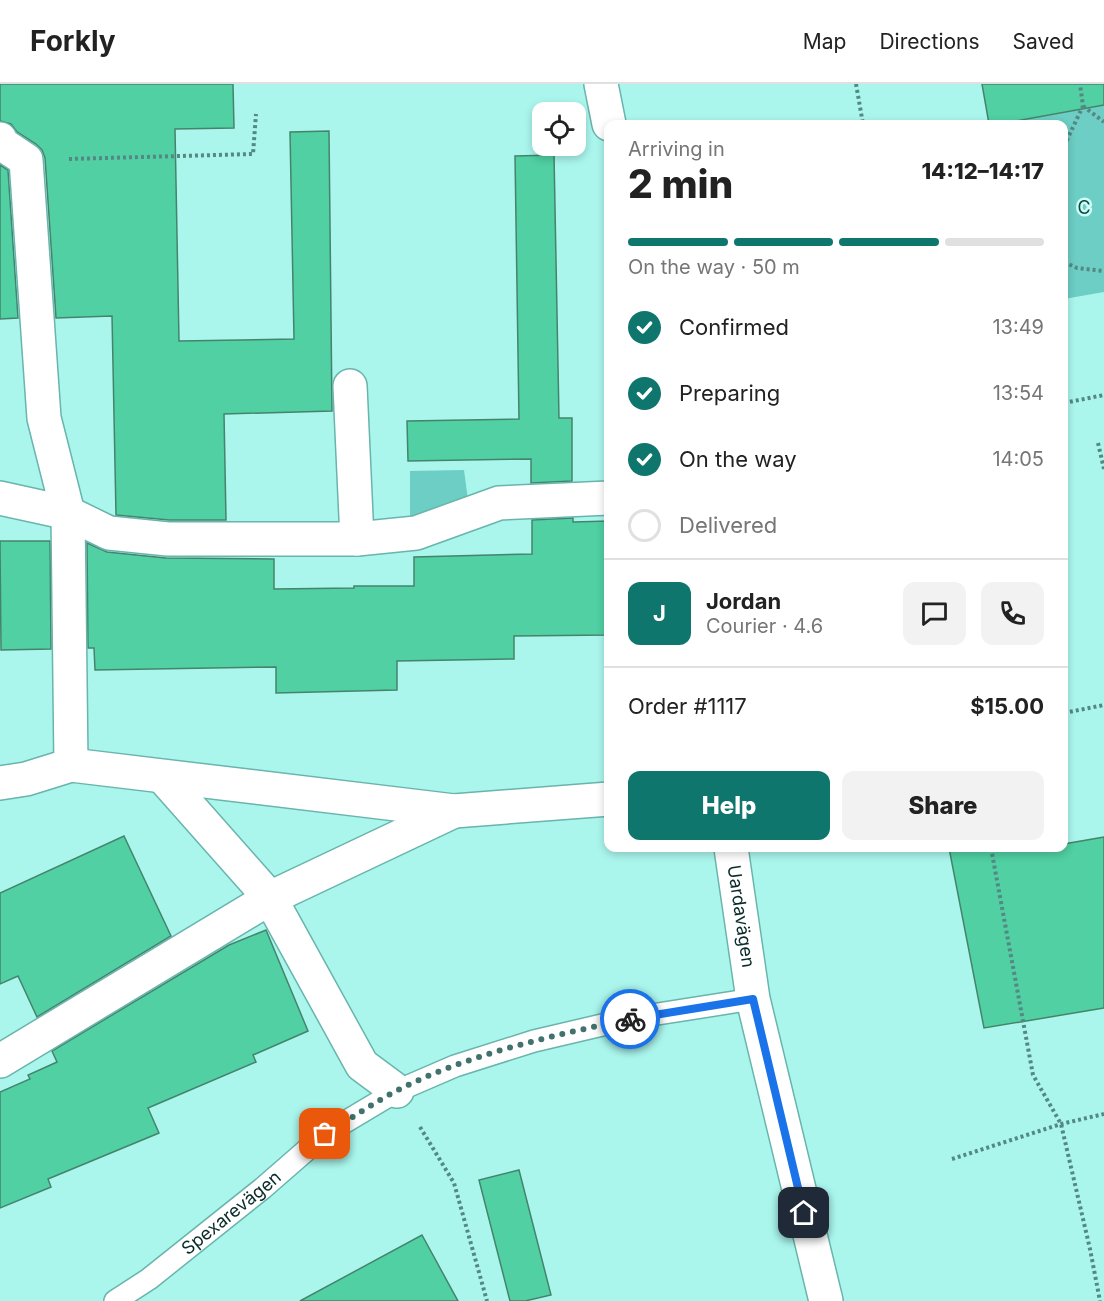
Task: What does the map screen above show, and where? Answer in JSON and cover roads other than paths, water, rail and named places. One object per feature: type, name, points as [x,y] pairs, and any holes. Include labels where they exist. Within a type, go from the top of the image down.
[{"type":"street","points":[[600,84],[608,120]]},
{"type":"street","points":[[0,139],[2,144],[26,160],[44,418],[68,513],[71,765]]},
{"type":"street","points":[[350,386],[357,539]]},
{"type":"street","points":[[0,498],[68,513],[109,533],[168,539],[357,539],[416,533],[499,503],[604,498]]},
{"type":"street","points":[[0,783],[26,779],[71,765],[454,811],[604,799]]},
{"type":"street","points":[[162,777],[270,898],[362,1065],[397,1091]]},
{"type":"street","points":[[0,1061],[270,898],[454,811]]},
{"type":"street","name":"Uardavägen","points":[[732,852],[753,999],[826,1301]]},
{"type":"lane","name":"Spexarevägen","points":[[116,1301],[149,1279],[228,1216],[325,1134],[397,1091],[464,1063],[534,1041],[632,1018],[753,999]]},
{"type":"park label","name":"C","points":[[1084,208]]}]
